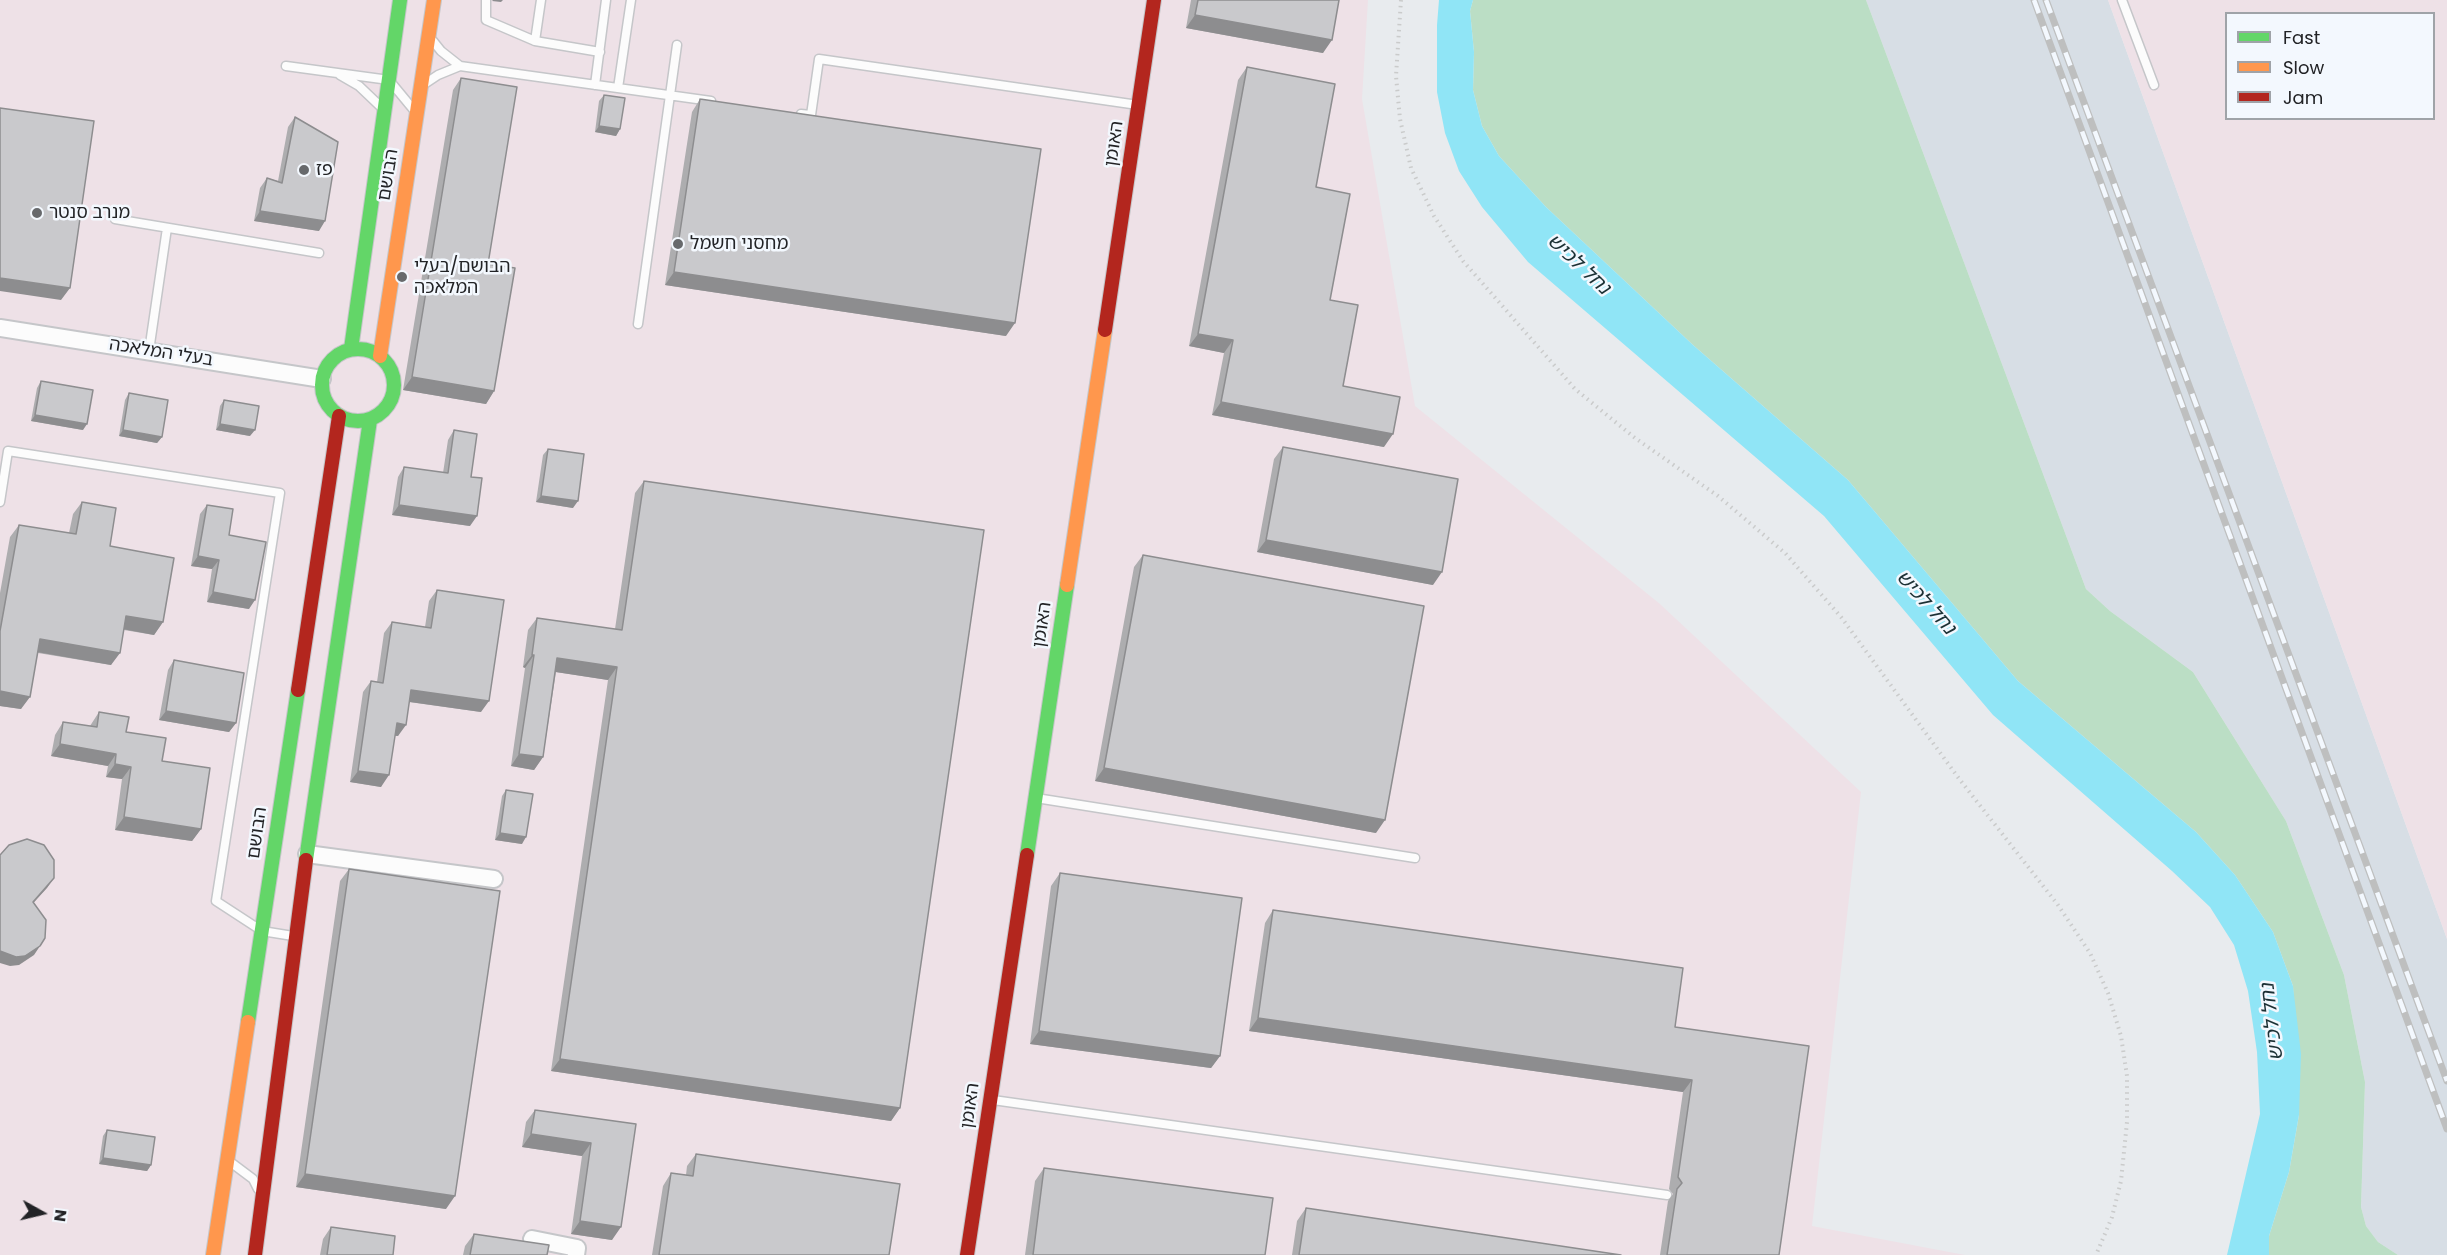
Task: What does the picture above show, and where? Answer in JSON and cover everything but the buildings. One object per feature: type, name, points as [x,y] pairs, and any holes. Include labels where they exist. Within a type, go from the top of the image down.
[{"type":"street","name":"הבושם","points":[[351,349],[400,0]]},
{"type":"street","name":"הבושם","points":[[380,356],[434,0]]},
{"type":"street","name":"האומן","points":[[967,1255],[1154,0]]},
{"type":"street","name":"בעלי המלאכה","points":[[0,328],[322,379]]},
{"type":"street","points":[[351,349],[367,350],[380,356],[389,365],[394,376],[394,389],[386,408],[370,420],[359,422],[339,416],[325,400],[322,389],[322,379],[332,359],[351,349]]},
{"type":"street","name":"הבושם","points":[[213,1255],[339,416]]},
{"type":"street","points":[[255,1255],[307,854],[370,420]]},
{"type":"street","points":[[307,854],[494,879]]},
{"type":"street","points":[[532,1239],[577,1248],[576,1255]]},
{"type":"lane","points":[[486,0],[486,21],[535,41],[600,52]]},
{"type":"lane","points":[[535,41],[541,0]]},
{"type":"lane","points":[[595,84],[606,0]]},
{"type":"lane","points":[[618,88],[631,0]]},
{"type":"lane","points":[[2122,0],[2154,85]]},
{"type":"lane","points":[[428,36],[441,51],[460,66]]},
{"type":"lane","points":[[638,324],[677,45]]},
{"type":"lane","points":[[787,112],[811,115],[819,59],[1138,105]]},
{"type":"lane","points":[[286,66],[389,80],[417,114]]},
{"type":"lane","points":[[421,86],[438,75],[460,66],[717,102]]},
{"type":"lane","points":[[337,73],[359,86],[385,110]]},
{"type":"lane","points":[[115,219],[319,253]]},
{"type":"lane","points":[[149,351],[167,228]]},
{"type":"lane","points":[[0,502],[8,451],[280,493],[216,901],[262,931],[297,937]]},
{"type":"lane","points":[[1035,798],[1415,858]]},
{"type":"lane","points":[[990,1099],[1666,1195]]},
{"type":"lane","points":[[228,1160],[239,1166],[253,1179],[263,1197]]},
{"type":"path","points":[[1401,0],[1396,76],[1400,119],[1411,168],[1434,216],[1464,261],[1575,389],[1635,438],[1753,525],[1785,553],[1806,576],[1841,617],[1960,780],[2058,905],[2090,953],[2121,1036],[2127,1076],[2127,1122],[2121,1181],[2112,1217],[2096,1255]]},
{"type":"shaded area","points":[[0,0],[1368,0],[1362,99],[1415,406],[1660,604],[1861,792],[1812,1226],[1965,1255],[0,1255]]},
{"type":"shaded area","points":[[1866,0],[2108,0],[2447,939],[2447,1255],[2398,1255],[2378,1242],[2366,1226],[2361,1207],[2365,1082],[2344,975],[2286,821],[2193,672],[2110,611],[2086,589]]},
{"type":"shaded area","points":[[2108,0],[2447,0],[2447,939]]},
{"type":"green space","points":[[1473,0],[1866,0],[2086,589],[2110,611],[2193,672],[2286,821],[2344,975],[2365,1082],[2361,1207],[2366,1226],[2378,1242],[2398,1255],[2269,1255],[2269,1236],[2289,1172],[2299,1115],[2293,986],[2273,932],[2235,875],[2196,832],[2018,681],[1848,480],[1693,345],[1546,207],[1499,156],[1482,126],[1473,90],[1474,52],[1470,11]]},
{"type":"water","name":"נחל לכיש","points":[[1439,0],[1473,0],[1470,11],[1474,52],[1473,90],[1482,126],[1499,156],[1546,207],[1693,345],[1848,480],[2018,681],[2196,832],[2235,875],[2273,932],[2293,986],[2301,1054],[2299,1115],[2289,1172],[2269,1236],[2269,1255],[2227,1255],[2260,1114],[2257,1052],[2248,991],[2234,945],[2210,907],[1993,715],[1824,516],[1528,262],[1482,207],[1459,171],[1445,133],[1437,92]]},
{"type":"railway","points":[[2034,0],[2447,1129]]},
{"type":"railway","points":[[2046,0],[2447,1081]]},
{"type":"traffic: fast","points":[[351,349],[400,0]]},
{"type":"traffic: fast","points":[[351,349],[365,349],[384,359],[394,378],[394,385],[394,392],[384,411],[365,421],[351,421],[332,411],[322,392],[322,378],[332,359],[351,349]]},
{"type":"traffic: fast","points":[[306,860],[370,420]]},
{"type":"traffic: fast","points":[[1027,855],[1067,585]]},
{"type":"traffic: fast","points":[[248,1022],[298,690]]},
{"type":"traffic: slow","points":[[380,356],[434,0]]},
{"type":"traffic: slow","points":[[1067,585],[1105,330]]},
{"type":"traffic: slow","points":[[213,1255],[248,1022]]},
{"type":"traffic: jam","points":[[1105,330],[1154,0]]},
{"type":"traffic: jam","points":[[298,690],[339,416]]},
{"type":"traffic: jam","points":[[967,1255],[1027,855]]},
{"type":"traffic: jam","points":[[255,1255],[306,860]]},
{"type":"place","name":"פז","points":[[304,170]]},
{"type":"place","name":"מנרב סנטר","points":[[37,213]]},
{"type":"place","name":"מחסני חשמל","points":[[678,244]]},
{"type":"place","name":"הבושם/בעלי המלאכה","points":[[402,277]]}]
